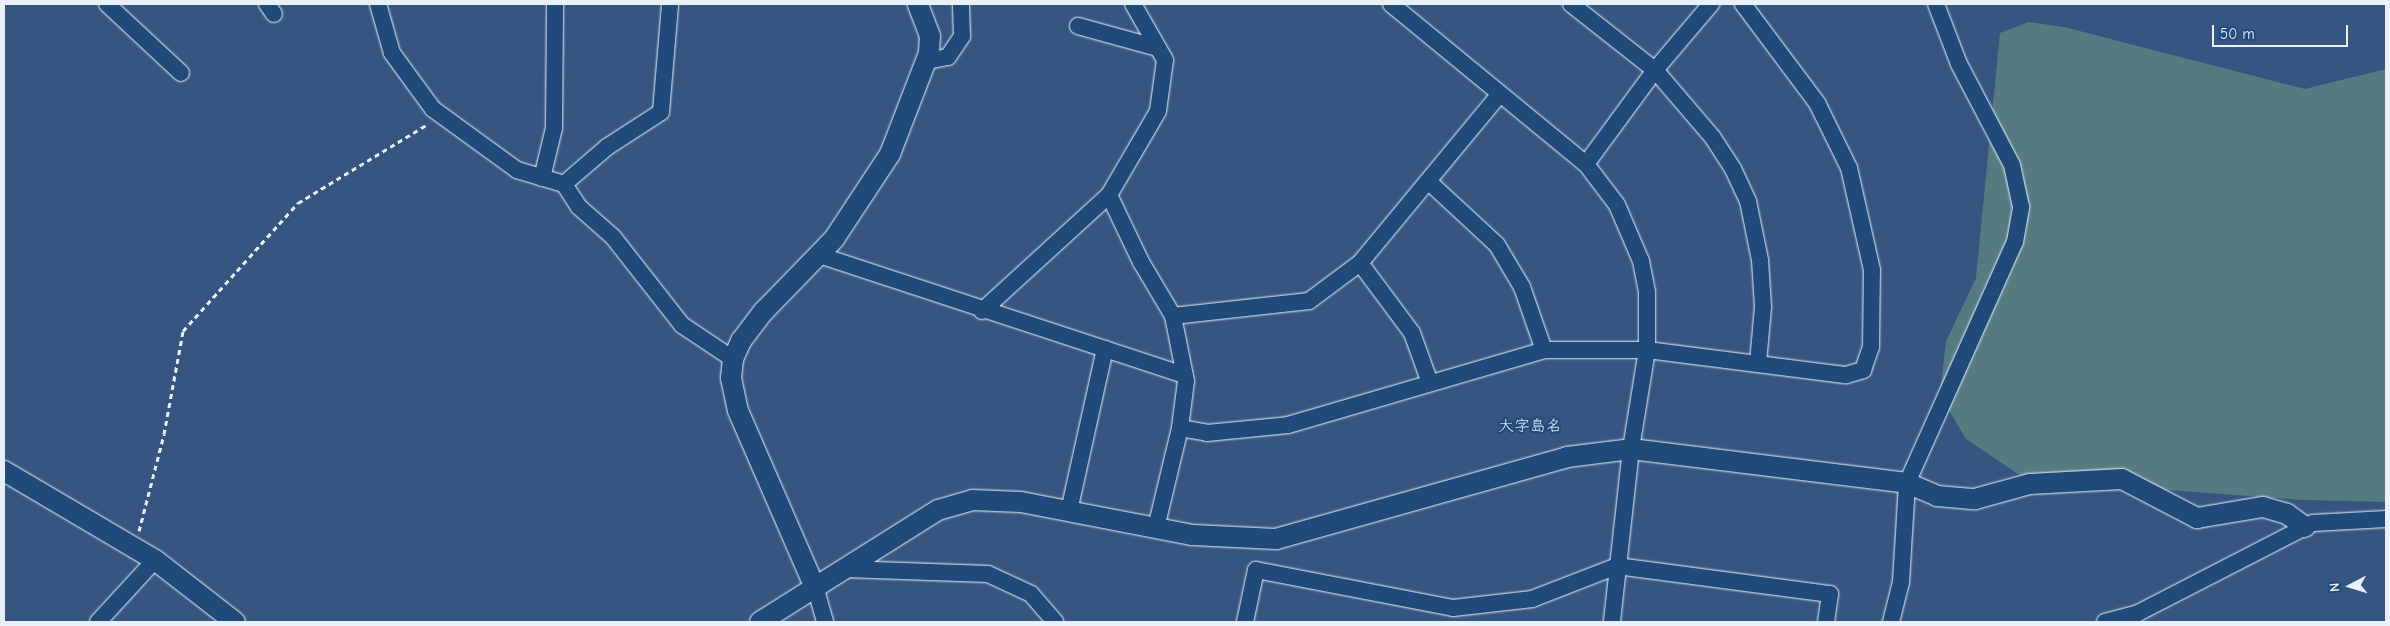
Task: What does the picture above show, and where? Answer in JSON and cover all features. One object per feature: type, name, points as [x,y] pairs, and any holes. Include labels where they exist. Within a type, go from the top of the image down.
[{"type":"street","points":[[107,4],[181,73]]},
{"type":"street","points":[[378,4],[392,53],[403,72],[442,115],[498,159],[517,170],[564,184],[579,207],[613,237],[682,325],[733,358]]},
{"type":"street","points":[[542,178],[554,128],[555,4]]},
{"type":"street","points":[[564,184],[607,147],[661,112],[670,4]]},
{"type":"street","points":[[825,622],[816,590],[738,411],[731,378],[733,358],[741,341],[764,311],[818,255],[867,193],[890,154],[927,61],[930,36],[918,4]]},
{"type":"street","points":[[927,61],[948,56],[962,36],[961,4]]},
{"type":"street","points":[[982,310],[1109,195],[1158,111],[1165,60],[1133,4]]},
{"type":"street","points":[[1391,4],[1586,164],[1617,205],[1642,262],[1647,292],[1647,350],[1630,449],[1612,622]]},
{"type":"street","points":[[1571,4],[1654,70],[1713,138],[1748,202],[1762,284],[1758,363]]},
{"type":"street","points":[[1586,164],[1654,70],[1711,4]]},
{"type":"street","points":[[1180,428],[1207,433],[1264,430],[1544,350],[1647,350],[1855,374],[1868,363],[1874,311],[1866,232],[1840,145],[1796,71],[1743,4]]},
{"type":"street","points":[[1891,622],[1901,582],[1907,484],[2015,242],[2021,207],[2012,165],[1959,64],[1936,4]]},
{"type":"street","points":[[1078,26],[1158,48]]},
{"type":"street","points":[[1173,316],[1309,301],[1360,263],[1500,94]]},
{"type":"street","points":[[1428,181],[1497,245],[1522,287],[1544,350]]},
{"type":"street","points":[[1109,195],[1140,262],[1173,316],[1185,375],[1180,428],[1156,528]]},
{"type":"street","points":[[818,255],[1185,375]]},
{"type":"street","points":[[1360,263],[1412,333],[1430,382]]},
{"type":"street","points":[[1069,511],[1105,349]]},
{"type":"street","points":[[760,622],[816,590],[845,569],[938,510],[965,502],[1004,500],[1219,538],[1276,539],[1567,457],[1630,449],[1907,484],[1937,496],[1975,499],[2030,484],[2122,479],[2196,518],[2262,507],[2287,514],[2305,527]]},
{"type":"street","points":[[4,470],[155,560],[235,622]]},
{"type":"street","points":[[2105,622],[2138,613],[2305,527],[2326,520],[2386,519]]},
{"type":"street","points":[[98,622],[155,560]]},
{"type":"street","points":[[1245,622],[1256,570],[1454,608],[1532,599],[1617,566],[1830,594],[1826,622]]},
{"type":"street","points":[[845,569],[988,574],[1031,594],[1056,622]]},
{"type":"path","points":[[135,548],[164,434],[183,331],[298,203],[442,115]]},
{"type":"green space","points":[[2029,22],[2064,27],[2305,89],[2386,69],[2386,502],[2304,500],[2027,480],[1966,439],[1940,395],[1946,341],[1976,278],[2000,33]]},
{"type":"district","name":"大字島名","points":[[1530,426]]}]
